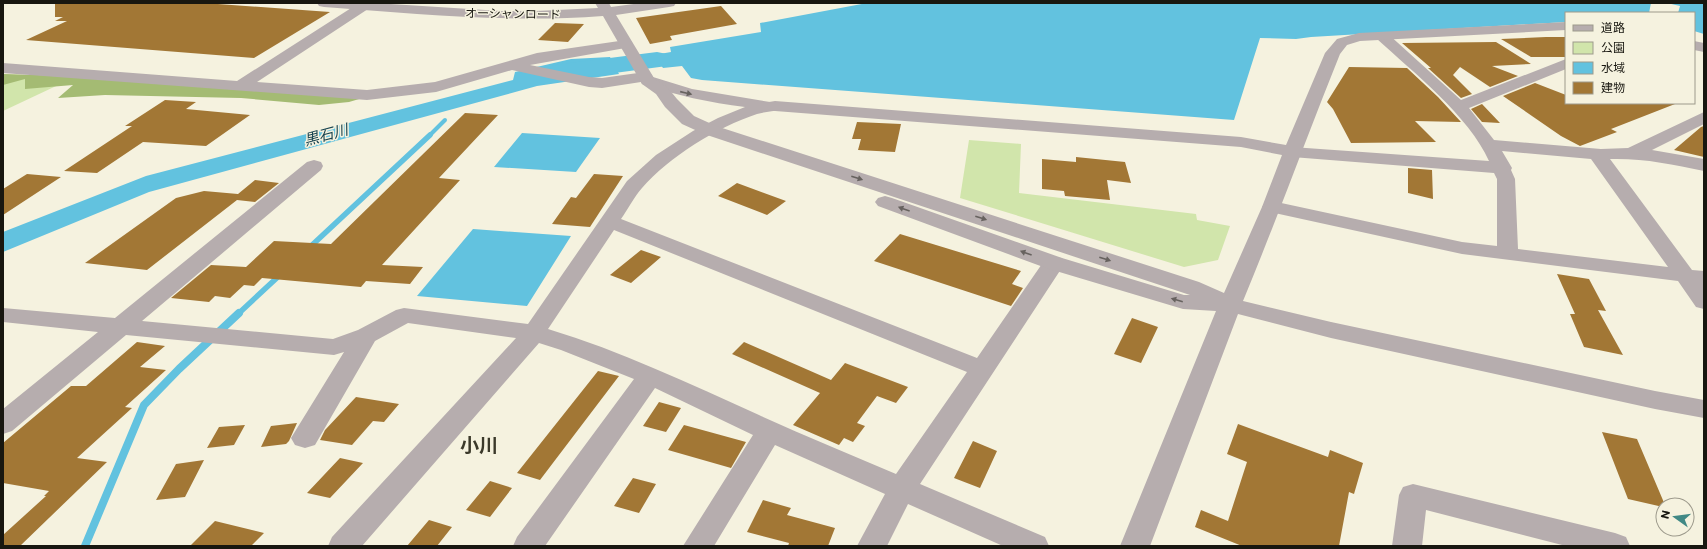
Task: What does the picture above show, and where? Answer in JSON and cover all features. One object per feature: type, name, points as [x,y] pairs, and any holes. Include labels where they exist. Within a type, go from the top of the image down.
[{"type":"street","name":"オーシャンロード","points":[[324,3],[463,14],[580,14],[604,7],[669,3]]},
{"type":"street","points":[[240,86],[363,6]]},
{"type":"street","points":[[604,7],[645,77],[649,96],[666,115],[680,126],[1191,287],[1230,304],[1338,332],[1655,400],[1704,409]]},
{"type":"street","points":[[1141,544],[1230,304],[1272,207],[1292,152],[1333,53],[1338,45],[1348,39],[1382,36],[1565,26]]},
{"type":"street","points":[[1382,36],[1459,106],[1489,145],[1503,168],[1506,179],[1508,253]]},
{"type":"street","points":[[3,68],[367,95],[436,87],[518,67],[537,58],[564,53],[628,48]]},
{"type":"street","points":[[1459,106],[1565,64]]},
{"type":"street","points":[[518,67],[589,82],[602,83],[645,77],[674,90],[705,97],[775,106],[1242,142],[1292,152],[1503,168]]},
{"type":"street","points":[[343,546],[534,333],[634,185],[662,159],[724,122],[753,110],[775,106]]},
{"type":"street","points":[[1631,153],[1704,117]]},
{"type":"street","points":[[705,133],[1054,264],[1183,302],[1230,304]]},
{"type":"street","points":[[1489,145],[1597,154],[1631,153],[1652,155],[1704,166]]},
{"type":"street","points":[[1597,154],[1695,277],[1704,302]]},
{"type":"street","points":[[3,424],[314,166]]},
{"type":"street","points":[[1272,207],[1462,248],[1695,277]]},
{"type":"street","points":[[610,222],[982,370]]},
{"type":"street","points":[[872,546],[902,488],[1054,264]]},
{"type":"street","points":[[3,315],[334,348],[366,336],[404,316],[534,333],[570,344],[650,376],[769,431],[1034,546]]},
{"type":"street","points":[[305,438],[366,336]]},
{"type":"street","points":[[528,546],[650,376]]},
{"type":"street","points":[[698,546],[769,431]]},
{"type":"street","points":[[1407,546],[1413,495],[1579,541],[1615,546]]},
{"type":"green space","points":[[3,74],[71,79],[3,111]]},
{"type":"green space","points":[[3,74],[106,77],[366,97],[349,102],[319,105],[241,98],[105,95],[58,98],[73,85],[25,89],[25,79],[3,85]]},
{"type":"green space","points":[[969,140],[1021,144],[1019,193],[1196,214],[1197,220],[1230,226],[1218,260],[1184,267],[960,198]]},
{"type":"water","points":[[867,3],[1651,3],[1649,12],[1565,12],[1565,22],[1296,39],[1260,38],[1234,120],[702,80],[691,78],[682,66],[663,68],[654,55],[671,52],[670,47],[761,32],[760,23]]},
{"type":"water","points":[[1667,3],[1704,3],[1704,34],[1695,31],[1695,12],[1678,12],[1680,6]]},
{"type":"water","points":[[610,57],[619,74],[537,86],[149,192],[3,252],[3,232],[146,176],[513,80],[515,72],[571,59]]},
{"type":"water","points":[[522,133],[600,138],[576,172],[494,167]]},
{"type":"water","points":[[473,229],[571,236],[527,306],[417,296]]},
{"type":"building","points":[[55,3],[204,3],[330,12],[254,58],[26,40],[67,21],[55,21],[63,17],[55,17]]},
{"type":"building","points":[[721,6],[737,24],[670,36],[672,40],[650,44],[636,18]]},
{"type":"building","points":[[555,23],[584,24],[568,42],[538,40]]},
{"type":"building","points":[[1565,37],[1565,57],[1531,57],[1501,39]]},
{"type":"building","points":[[1496,42],[1531,64],[1492,66],[1518,76],[1490,87],[1460,67],[1453,75],[1472,94],[1461,98],[1428,68],[1431,68],[1402,43]]},
{"type":"building","points":[[1349,67],[1407,68],[1438,97],[1461,122],[1415,121],[1436,142],[1351,143],[1333,109],[1327,102]]},
{"type":"building","points":[[1535,83],[1565,95],[1565,104],[1675,104],[1611,129],[1617,132],[1580,146],[1561,136],[1503,96]]},
{"type":"building","points":[[165,100],[196,102],[186,109],[250,115],[206,146],[143,142],[97,173],[64,171],[132,126],[125,126]]},
{"type":"building","points":[[1482,104],[1500,123],[1482,122],[1471,109]]},
{"type":"building","points":[[465,113],[498,115],[439,178],[460,180],[382,265],[423,267],[410,284],[366,281],[361,287],[262,278],[254,286],[244,285],[230,298],[215,296],[209,302],[171,298],[211,265],[246,267],[274,241],[331,244]]},
{"type":"building","points":[[857,122],[901,124],[895,152],[858,150],[861,139],[852,139]]},
{"type":"building","points":[[1704,126],[1704,157],[1674,150],[1701,127]]},
{"type":"building","points":[[1076,157],[1125,162],[1131,183],[1107,180],[1110,200],[1065,196],[1064,191],[1042,189],[1042,159],[1076,162]]},
{"type":"building","points":[[1408,168],[1432,170],[1433,199],[1408,193]]},
{"type":"building","points":[[27,174],[61,177],[3,215],[3,189]]},
{"type":"building","points":[[594,174],[623,176],[590,227],[552,224],[571,197],[576,198]]},
{"type":"building","points":[[255,180],[279,183],[255,202],[237,200],[147,270],[85,263],[176,198],[204,191],[238,194]]},
{"type":"building","points":[[737,183],[786,201],[767,215],[718,196]]},
{"type":"building","points":[[900,234],[1021,271],[1012,284],[1023,288],[1011,306],[874,261]]},
{"type":"building","points":[[641,250],[661,257],[631,283],[610,275]]},
{"type":"building","points":[[1557,274],[1589,279],[1606,311],[1598,310],[1623,355],[1584,347],[1570,314],[1575,314]]},
{"type":"building","points":[[1132,318],[1158,327],[1141,363],[1114,354]]},
{"type":"building","points":[[137,342],[165,346],[140,367],[166,370],[125,407],[132,408],[77,458],[107,462],[20,546],[3,546],[3,535],[46,496],[44,496],[49,491],[3,483],[3,443],[71,386],[86,386]]},
{"type":"building","points":[[744,342],[831,380],[845,363],[908,387],[896,403],[877,396],[857,423],[865,426],[853,442],[844,438],[839,445],[793,425],[820,393],[732,354]]},
{"type":"building","points":[[598,371],[619,376],[540,480],[517,473]]},
{"type":"building","points":[[356,397],[399,404],[384,422],[373,421],[352,445],[320,440],[325,430]]},
{"type":"building","points":[[659,402],[681,408],[666,432],[643,426]]},
{"type":"building","points":[[297,423],[289,441],[286,444],[261,447],[271,426]]},
{"type":"building","points":[[1238,424],[1328,457],[1330,450],[1363,463],[1354,494],[1349,492],[1339,546],[1242,546],[1195,527],[1201,510],[1228,521],[1247,462],[1227,454]]},
{"type":"building","points":[[245,425],[234,445],[207,448],[219,427]]},
{"type":"building","points":[[684,425],[746,442],[731,468],[668,450]]},
{"type":"building","points":[[1602,432],[1637,439],[1662,497],[1655,497],[1655,505],[1628,499]]},
{"type":"building","points":[[973,441],[997,451],[980,488],[954,478]]},
{"type":"building","points":[[340,458],[363,463],[330,498],[307,493]]},
{"type":"building","points":[[204,460],[185,497],[156,500],[176,464]]},
{"type":"building","points":[[633,478],[656,484],[639,513],[614,506]]},
{"type":"building","points":[[490,481],[512,488],[490,517],[466,510]]},
{"type":"building","points":[[763,500],[791,508],[787,515],[835,528],[828,546],[788,546],[789,543],[747,532]]},
{"type":"building","points":[[429,520],[452,527],[437,546],[407,546]]},
{"type":"building","points":[[215,521],[264,533],[251,546],[190,546]]},
{"type":"waterway","name":"黒石川","points":[[562,72],[657,60]]},
{"type":"waterway","points":[[430,135],[445,120]]},
{"type":"waterway","points":[[310,247],[430,135]]},
{"type":"waterway","points":[[238,314],[281,274]]},
{"type":"waterway","points":[[85,546],[144,405],[179,369],[239,313]]},
{"type":"district","name":"小川","points":[[479,445]]}]
